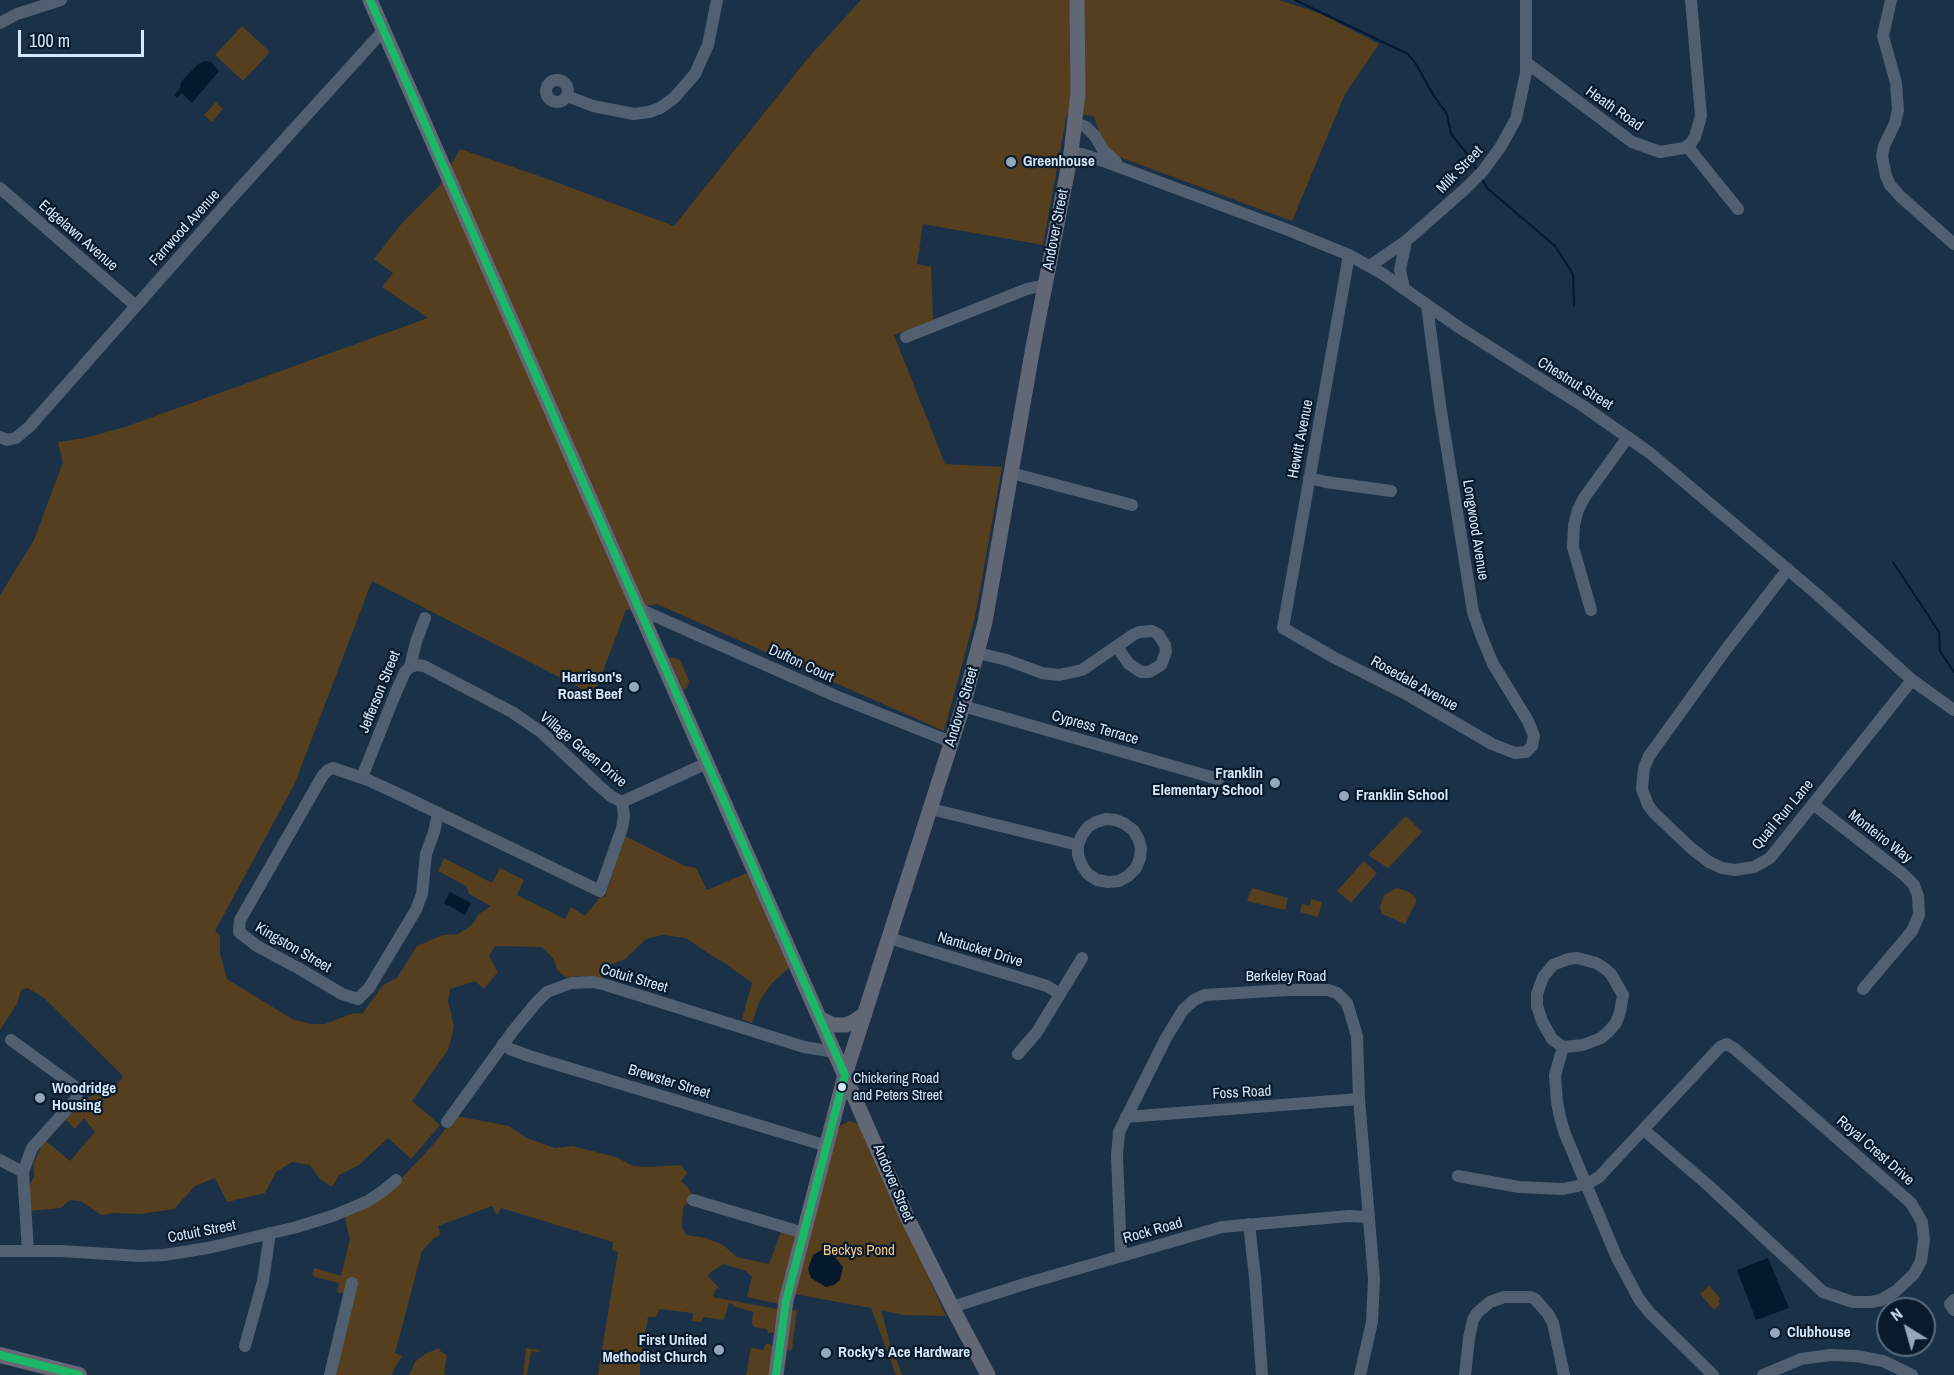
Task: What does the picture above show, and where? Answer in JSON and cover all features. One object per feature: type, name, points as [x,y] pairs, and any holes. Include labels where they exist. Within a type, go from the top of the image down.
[{"type":"highway","points":[[0,1355],[79,1375]]},
{"type":"highway","points":[[0,1365],[41,1375]]},
{"type":"main road","points":[[370,0],[845,1075],[786,1300],[776,1375]]},
{"type":"main road","name":"Andover Street","points":[[988,1375],[908,1219],[845,1075],[931,809],[978,653],[1076,123],[1079,66],[1077,0]]},
{"type":"main road","points":[[820,1019],[833,1025],[846,1025],[865,1014]]},
{"type":"main road","points":[[833,1126],[848,1117],[857,1116],[865,1119]]},
{"type":"street","points":[[0,23],[17,14],[61,0]]},
{"type":"street","points":[[567,96],[593,106],[634,114],[660,108],[684,88],[694,74],[708,45],[717,0]]},
{"type":"street","name":"Milk Street","points":[[1370,266],[1406,241],[1480,175],[1501,146],[1516,119],[1524,90],[1527,63],[1526,0]]},
{"type":"street","points":[[1691,0],[1701,116],[1695,137],[1687,146],[1738,209]]},
{"type":"street","points":[[1891,0],[1883,36],[1899,102],[1895,123],[1884,146],[1882,156],[1886,176],[1901,197],[1954,244]]},
{"type":"street","name":"Farrwood Avenue","points":[[4,439],[22,434],[384,31]]},
{"type":"street","name":"Heath Road","points":[[1527,63],[1632,141],[1660,152],[1669,152],[1687,146]]},
{"type":"street","name":"Chestnut Street","points":[[1076,123],[1086,127],[1109,157],[1127,170]]},
{"type":"street","name":"Chestnut Street","points":[[1071,153],[1127,170],[1288,230],[1370,266],[1628,436],[1788,569],[1912,680],[1954,710]]},
{"type":"street","name":"Edgelawn Avenue","points":[[0,188],[136,306]]},
{"type":"street","points":[[1404,288],[1400,270],[1406,241]]},
{"type":"street","name":"Hewitt Avenue","points":[[1283,628],[1349,255]]},
{"type":"street","points":[[906,337],[1045,285]]},
{"type":"street","points":[[1010,297],[1025,297],[1040,310]]},
{"type":"street","name":"Longwood Avenue","points":[[1427,305],[1447,452],[1473,612],[1493,664],[1532,731],[1534,741],[1532,746]]},
{"type":"street","points":[[1591,610],[1574,547],[1574,525],[1584,498],[1628,436]]},
{"type":"street","points":[[1011,473],[1132,505]]},
{"type":"street","points":[[1309,477],[1326,482],[1391,491]]},
{"type":"street","name":"Quail Run Lane","points":[[1788,569],[1724,652],[1649,756],[1644,768],[1642,789],[1645,799],[1654,813],[1691,848],[1709,862],[1734,870],[1754,867],[1770,858],[1912,680]]},
{"type":"street","name":"Dufton Court","points":[[639,609],[838,697],[951,742]]},
{"type":"street","name":"Jefferson Street","points":[[362,777],[405,672],[410,667],[425,618]]},
{"type":"street","name":"Rosedale Avenue","points":[[1283,628],[1333,657],[1406,694],[1492,744],[1515,753],[1526,752],[1532,746]]},
{"type":"street","points":[[978,653],[1007,660],[1042,673],[1059,675],[1082,670],[1117,646]]},
{"type":"street","name":"Village Green Drive","points":[[410,667],[424,666],[512,712],[541,732],[598,785],[622,802],[707,763]]},
{"type":"street","name":"Cypress Terrace","points":[[963,706],[1218,779]]},
{"type":"street","name":"Kingston Street","points":[[438,813],[426,854],[422,894],[411,921],[366,992],[358,999],[342,994],[257,946],[239,932],[238,925],[325,772],[333,768],[362,777],[438,813],[600,891],[622,828],[624,816],[622,802]]},
{"type":"street","name":"Monteiro Way","points":[[1813,804],[1903,874],[1914,885],[1918,896],[1919,915],[1911,931],[1863,989]]},
{"type":"street","points":[[931,809],[1078,845]]},
{"type":"street","points":[[1106,819],[1116,820],[1133,830],[1138,838],[1140,858],[1136,868],[1119,881],[1097,880],[1082,866],[1078,855],[1078,845],[1088,827],[1106,819]]},
{"type":"street","name":"Nantucket Drive","points":[[890,938],[1047,987],[1060,994]]},
{"type":"street","points":[[1017,1054],[1037,1032],[1082,958]]},
{"type":"street","points":[[1577,958],[1596,963],[1611,974],[1623,995],[1618,1017],[1609,1031],[1601,1038],[1583,1045],[1563,1047],[1552,1039],[1542,1021],[1537,1006],[1540,984],[1547,971],[1561,961],[1577,958]]},
{"type":"street","name":"Cotuit Street","points":[[447,1122],[535,1004],[547,992],[571,983],[593,982],[804,1047],[835,1052]]},
{"type":"street","name":"Berkeley Road","points":[[1121,1256],[1117,1149],[1119,1132],[1166,1038],[1183,1010],[1198,997],[1231,993],[1311,989],[1337,993],[1347,1003],[1355,1027],[1374,1279],[1373,1308],[1360,1375]]},
{"type":"street","points":[[11,1040],[78,1091],[77,1098],[32,1148],[23,1172],[28,1251]]},
{"type":"street","name":"Brewster Street","points":[[503,1044],[529,1056],[827,1146]]},
{"type":"street","name":"Royal Crest Drive","points":[[1458,1176],[1518,1187],[1563,1189],[1587,1184],[1599,1177],[1716,1051],[1727,1044],[1911,1203],[1922,1222],[1924,1239],[1921,1261],[1914,1274],[1896,1292],[1881,1300],[1860,1304],[1826,1294],[1709,1186],[1644,1130]]},
{"type":"street","points":[[1563,1047],[1555,1075],[1557,1102],[1564,1134],[1617,1258],[1639,1299],[1657,1321],[1713,1375]]},
{"type":"street","name":"Foss Road","points":[[1126,1117],[1359,1100]]},
{"type":"street","points":[[0,1160],[23,1172]]},
{"type":"street","name":"Cotuit Street","points":[[0,1251],[61,1251],[140,1256],[165,1255],[209,1248],[315,1222],[353,1209],[383,1191],[396,1180]]},
{"type":"street","points":[[693,1200],[804,1233]]},
{"type":"street","name":"Rock Road","points":[[952,1307],[1222,1227],[1349,1216],[1368,1217]]},
{"type":"street","points":[[1249,1224],[1256,1277],[1263,1375]]},
{"type":"street","points":[[245,1346],[263,1281],[270,1233]]},
{"type":"street","points":[[330,1375],[352,1283]]},
{"type":"street","points":[[1466,1375],[1473,1320],[1477,1313],[1490,1302],[1504,1297],[1530,1297],[1538,1302],[1548,1314],[1553,1323],[1564,1375]]},
{"type":"street","points":[[1954,1300],[1950,1304],[1954,1310]]},
{"type":"street","points":[[1763,1375],[1801,1359],[1830,1355],[1856,1356],[1883,1361],[1912,1375]]},
{"type":"green space","points":[[861,0],[1279,0],[1319,13],[1379,44],[1345,94],[1292,221],[1114,155],[1102,141],[1094,116],[1067,113],[1043,245],[923,224],[917,264],[931,267],[933,320],[894,335],[945,464],[1002,467],[975,617],[944,731],[657,604],[626,610],[594,695],[372,581],[295,783],[215,931],[220,935],[220,954],[227,979],[292,1019],[309,1024],[325,1024],[354,1013],[362,1014],[383,985],[397,978],[417,946],[443,935],[458,934],[472,925],[479,914],[491,906],[469,894],[466,886],[438,871],[444,858],[492,883],[500,868],[524,880],[517,895],[565,919],[571,907],[585,916],[601,896],[605,897],[625,836],[685,866],[696,868],[707,890],[747,873],[789,968],[773,982],[760,1000],[752,1023],[742,1019],[752,983],[686,938],[662,935],[646,939],[624,960],[608,965],[604,978],[566,977],[558,971],[553,958],[542,947],[495,946],[489,956],[498,972],[484,989],[475,981],[450,989],[448,1001],[454,1027],[448,1050],[412,1101],[440,1125],[411,1159],[388,1138],[359,1165],[339,1175],[332,1187],[320,1179],[310,1165],[292,1162],[276,1172],[265,1193],[227,1202],[215,1178],[195,1186],[174,1209],[141,1214],[101,1215],[81,1201],[70,1200],[61,1208],[29,1211],[29,1186],[34,1177],[33,1164],[45,1140],[70,1161],[95,1132],[84,1118],[75,1129],[65,1119],[89,1097],[118,1083],[123,1076],[43,997],[27,988],[21,990],[17,1004],[0,1030],[0,595],[34,540],[63,462],[58,442],[85,438],[125,427],[428,318],[382,287],[393,273],[374,259],[402,223],[440,185],[460,149],[674,226],[809,57]]},
{"type":"green space","points":[[242,26],[270,52],[243,81],[215,55]]},
{"type":"green space","points":[[216,102],[223,109],[212,122],[204,115]]},
{"type":"green space","points":[[671,657],[680,660],[689,681],[685,689],[669,659]]},
{"type":"green space","points":[[1406,816],[1422,832],[1388,868],[1368,855]]},
{"type":"green space","points":[[1364,861],[1377,873],[1351,903],[1337,891]]},
{"type":"green space","points":[[1252,888],[1288,898],[1285,910],[1247,901]]},
{"type":"green space","points":[[1397,888],[1409,892],[1416,898],[1405,924],[1382,914],[1380,907],[1384,895]]},
{"type":"green space","points":[[1311,899],[1322,902],[1318,917],[1300,912],[1302,904],[1310,906]]},
{"type":"green space","points":[[456,1116],[509,1126],[527,1138],[555,1148],[572,1146],[616,1157],[633,1166],[681,1165],[687,1173],[681,1181],[692,1195],[683,1207],[682,1228],[687,1235],[706,1238],[723,1245],[737,1257],[769,1264],[781,1232],[796,1236],[779,1304],[747,1297],[752,1277],[746,1271],[723,1264],[708,1276],[720,1289],[716,1288],[713,1297],[777,1309],[774,1332],[768,1333],[767,1329],[754,1327],[753,1312],[729,1303],[724,1320],[704,1317],[701,1322],[692,1321],[693,1313],[659,1309],[656,1317],[648,1317],[640,1375],[598,1375],[618,1252],[612,1250],[613,1242],[501,1208],[496,1214],[492,1206],[438,1226],[440,1235],[422,1251],[395,1353],[402,1356],[392,1375],[333,1375],[345,1294],[337,1292],[339,1283],[315,1277],[312,1274],[315,1268],[341,1276],[350,1239],[344,1215],[395,1185],[431,1147]]},
{"type":"green space","name":"Beckys Pond","points":[[849,1121],[859,1124],[946,1316],[903,1315],[881,1310],[902,1375],[896,1375],[871,1308],[794,1294],[835,1137],[840,1126]]},
{"type":"green space","points":[[1709,1286],[1721,1299],[1718,1301],[1720,1304],[1714,1310],[1700,1294]]},
{"type":"green space","points":[[797,1309],[792,1350],[787,1350],[792,1311]]},
{"type":"green space","points":[[766,1344],[770,1344],[773,1348],[769,1375],[746,1375],[751,1348],[763,1350]]},
{"type":"green space","points":[[439,1348],[447,1355],[444,1374],[450,1375],[409,1375],[415,1362],[425,1354]]},
{"type":"green space","points":[[526,1348],[540,1350],[539,1352],[531,1351],[527,1375],[523,1375]]},
{"type":"water","points":[[205,61],[211,62],[219,71],[192,103],[182,93],[177,98],[174,95],[180,88],[181,82],[198,64]]},
{"type":"water","points":[[450,892],[471,903],[465,915],[444,903]]},
{"type":"water","points":[[825,1248],[843,1267],[840,1280],[826,1287],[811,1278],[808,1269],[813,1255]]},
{"type":"water","points":[[1768,1258],[1789,1308],[1756,1320],[1737,1270]]},
{"type":"waterway","points":[[1295,0],[1408,54],[1447,114],[1451,134],[1469,156],[1477,171]]},
{"type":"waterway","points":[[1482,179],[1487,188],[1555,246],[1573,274],[1574,306]]},
{"type":"waterway","points":[[1893,562],[1939,632],[1940,651],[1954,672]]},
{"type":"transit line","points":[[370,0],[845,1075],[786,1301],[776,1375]]},
{"type":"transit line","points":[[0,1355],[79,1375]]},
{"type":"place","name":"Greenhouse","points":[[1011,162]]},
{"type":"place","name":"Harrison's Roast Beef","points":[[634,687]]},
{"type":"place","name":"Franklin Elementary School","points":[[1275,783]]},
{"type":"place","name":"Franklin School","points":[[1344,796]]},
{"type":"place","name":"Chickering Road and Peters Street","points":[[842,1087]]},
{"type":"place","name":"Woodridge Housing","points":[[40,1098]]},
{"type":"place","name":"Clubhouse","points":[[1775,1333]]},
{"type":"place","name":"First United Methodist Church","points":[[719,1350]]},
{"type":"place","name":"Rocky's Ace Hardware","points":[[826,1353]]}]
